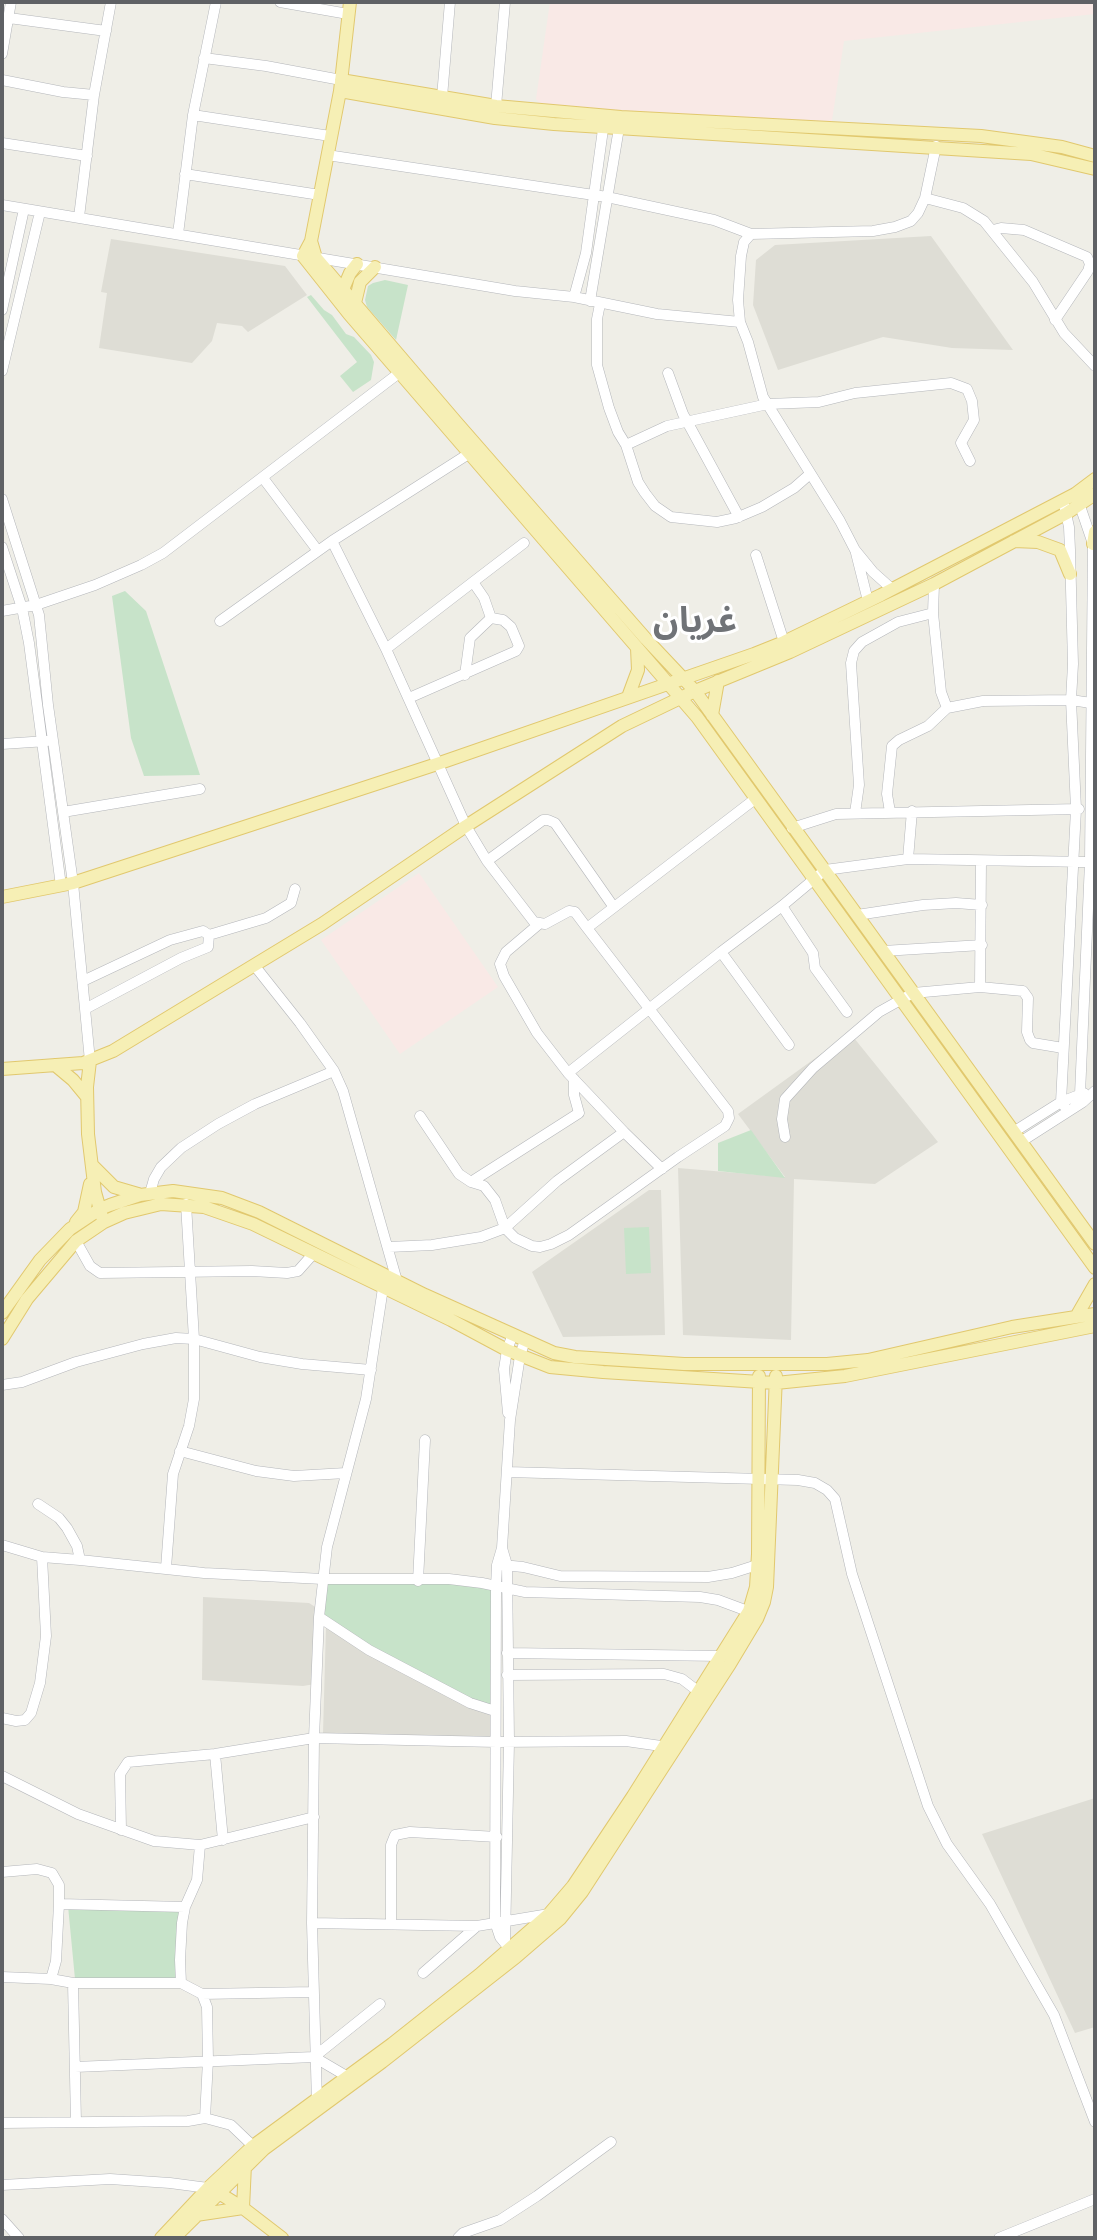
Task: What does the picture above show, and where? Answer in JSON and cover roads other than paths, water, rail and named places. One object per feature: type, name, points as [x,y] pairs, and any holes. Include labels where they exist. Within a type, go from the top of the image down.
[{"type":"main road","points":[[349,8],[340,85],[310,257],[405,369],[695,691],[784,823],[815,879],[1018,1136],[1095,1244]]},
{"type":"main road","points":[[340,85],[442,97],[604,122]]},
{"type":"main road","points":[[340,85],[495,118],[847,136],[1004,138],[1062,147],[1095,156]]},
{"type":"main road","points":[[847,136],[1031,154],[1095,169]]},
{"type":"main road","points":[[341,295],[357,264]]},
{"type":"main road","points":[[355,303],[360,282],[375,267]]},
{"type":"main road","points":[[341,295],[355,303],[470,453],[717,743],[755,799],[784,823],[825,870],[884,951],[908,997],[1095,1268]]},
{"type":"main road","points":[[2,1069],[90,1061],[142,1035],[332,917],[622,726],[695,691],[790,652],[934,583],[1067,513],[1073,499],[1095,479]]},
{"type":"main road","points":[[2,897],[67,885],[437,764],[684,679],[784,642],[1073,499],[1095,494]]},
{"type":"main road","points":[[1013,541],[1038,542],[1059,550],[1070,574]]},
{"type":"main road","points":[[628,697],[638,670],[637,648]]},
{"type":"main road","points":[[712,715],[719,681]]},
{"type":"main road","points":[[612,703],[622,726]]},
{"type":"main road","points":[[90,1061],[88,1134],[95,1192],[107,1213]]},
{"type":"main road","points":[[55,1065],[73,1080],[87,1097]]},
{"type":"main road","points":[[93,1168],[114,1187],[145,1194],[184,1192],[222,1198],[259,1212],[397,1281],[519,1337],[554,1353],[575,1357],[759,1365],[827,1364],[932,1351],[1079,1323],[1095,1314]]},
{"type":"main road","points":[[2,1339],[73,1235],[84,1212],[93,1168]]},
{"type":"main road","points":[[2,1313],[40,1260],[107,1213],[145,1194]]},
{"type":"main road","points":[[107,1213],[161,1204],[186,1204],[222,1212],[314,1253],[452,1320],[507,1350],[550,1367],[603,1373],[776,1383],[845,1376],[932,1351]]},
{"type":"main road","points":[[1079,1323],[1095,1284]]},
{"type":"main road","points":[[1079,1323],[1095,1326]]},
{"type":"main road","points":[[1079,1323],[1095,1331]]},
{"type":"main road","points":[[174,2238],[196,2216],[213,2190],[253,2146],[288,2118],[317,2104],[510,1949],[560,1919],[582,1892],[754,1613],[767,1587],[759,1365]]},
{"type":"main road","points":[[703,1695],[722,1656],[754,1613],[776,1383],[775,1365]]},
{"type":"main road","points":[[161,2238],[213,2190],[348,2077],[479,1975],[549,1914],[573,1886],[670,1747]]},
{"type":"main road","points":[[243,2208],[245,2165]]},
{"type":"main road","points":[[213,2190],[243,2208],[282,2238]]},
{"type":"main road","points":[[196,2216],[243,2208]]},
{"type":"street","points":[[2,54],[11,2]]},
{"type":"street","points":[[79,216],[94,95],[111,2]]},
{"type":"street","points":[[178,234],[193,115],[216,2]]},
{"type":"street","points":[[280,2],[349,8]]},
{"type":"street","points":[[442,97],[450,2]]},
{"type":"street","points":[[496,106],[505,2]]},
{"type":"street","points":[[9,18],[106,31]]},
{"type":"street","points":[[204,58],[266,66],[340,85]]},
{"type":"street","points":[[2,80],[94,95]]},
{"type":"street","points":[[193,115],[330,136]]},
{"type":"street","points":[[574,298],[586,253],[604,122]]},
{"type":"street","points":[[620,123],[607,197],[595,302],[597,365],[609,408],[626,445],[638,482],[663,513],[671,517],[717,522],[739,517],[762,507],[794,488],[810,474]]},
{"type":"street","points":[[2,143],[87,156]]},
{"type":"street","points":[[327,155],[593,194],[714,220],[751,234],[851,232],[895,227],[911,222],[925,198],[936,146]]},
{"type":"street","points":[[185,174],[320,195]]},
{"type":"street","points":[[925,198],[949,203],[977,214],[993,230],[1033,282],[1055,320],[1077,349],[1095,366]]},
{"type":"street","points":[[2,205],[515,291],[691,318],[740,321]]},
{"type":"street","points":[[2,310],[24,209]]},
{"type":"street","points":[[2,372],[40,212]]},
{"type":"street","points":[[993,230],[1024,230],[1087,257],[1090,264],[1088,271],[1055,320]]},
{"type":"street","points":[[751,234],[744,242],[741,256],[738,300],[740,321],[763,397],[855,550],[892,589]]},
{"type":"street","points":[[2,611],[22,608],[95,585],[141,565],[180,541],[405,369]]},
{"type":"street","points":[[668,373],[688,423],[739,517]]},
{"type":"street","points":[[626,445],[667,426],[768,404],[819,402],[855,393],[951,383],[967,389],[972,401],[974,420],[961,443],[970,461]]},
{"type":"street","points":[[220,621],[332,541],[470,453]]},
{"type":"street","points":[[263,478],[318,551]]},
{"type":"street","points":[[2,499],[36,604],[63,811],[67,885]]},
{"type":"street","points":[[1073,499],[1094,538],[1090,809],[1092,888],[1081,1098]]},
{"type":"street","points":[[1065,1107],[1063,1048],[1076,809],[1067,513]]},
{"type":"street","points":[[332,541],[409,698],[466,827],[487,861],[534,922],[545,924],[569,911],[575,912],[728,1111],[729,1118],[725,1126],[569,1235],[540,1247],[515,1238],[505,1228],[495,1200],[484,1186],[459,1174],[419,1116]]},
{"type":"street","points":[[386,649],[524,544]]},
{"type":"street","points":[[2,547],[22,608],[29,643],[42,741],[83,981],[90,1061]]},
{"type":"street","points":[[855,550],[868,601]]},
{"type":"street","points":[[756,555],[784,642]]},
{"type":"street","points":[[473,582],[484,598],[491,618]]},
{"type":"street","points":[[934,583],[933,613],[941,692],[947,708]]},
{"type":"street","points":[[855,813],[859,785],[851,663],[854,651],[862,642],[898,622],[933,613]]},
{"type":"street","points":[[409,698],[516,650],[519,646],[511,627],[503,620],[491,618]]},
{"type":"street","points":[[465,675],[470,638],[491,618]]},
{"type":"street","points":[[1073,664],[1093,666]]},
{"type":"street","points":[[890,812],[887,794],[892,746],[928,726],[947,708],[983,701],[1071,700],[1091,703]]},
{"type":"street","points":[[2,744],[54,740]]},
{"type":"street","points":[[63,811],[200,789]]},
{"type":"street","points":[[587,928],[755,799]]},
{"type":"street","points":[[784,823],[855,813],[1090,809]]},
{"type":"street","points":[[908,859],[912,811]]},
{"type":"street","points":[[487,861],[543,820],[548,820],[555,823],[613,906]]},
{"type":"street","points":[[571,1076],[825,870],[908,859],[1073,861],[1092,870]]},
{"type":"street","points":[[980,987],[981,861]]},
{"type":"street","points":[[83,981],[170,940],[203,932],[209,935],[266,918],[291,904],[295,889]]},
{"type":"street","points":[[857,915],[923,905],[982,905]]},
{"type":"street","points":[[782,906],[813,953],[815,968],[847,1012]]},
{"type":"street","points":[[539,924],[506,952],[500,964],[515,997],[537,1033],[571,1076],[662,1169]]},
{"type":"street","points":[[85,1009],[181,958],[208,947],[209,935]]},
{"type":"street","points":[[884,951],[982,945]]},
{"type":"street","points":[[721,952],[789,1045]]},
{"type":"street","points":[[254,965],[334,1071],[389,1247],[397,1281]]},
{"type":"street","points":[[785,1138],[782,1119],[785,1099],[813,1068],[856,1029],[879,1012],[908,997],[980,987],[1023,991],[1028,998],[1027,1032],[1030,1040],[1033,1043],[1063,1048]]},
{"type":"street","points":[[145,1194],[160,1167],[181,1148],[255,1104],[334,1071]]},
{"type":"street","points":[[471,1182],[579,1113],[571,1076]]},
{"type":"street","points":[[1018,1136],[1094,1092]]},
{"type":"street","points":[[389,1247],[432,1245],[481,1237],[505,1228],[557,1181],[624,1132]]},
{"type":"street","points":[[166,1568],[173,1474],[189,1426],[194,1399],[194,1339],[186,1204]]},
{"type":"street","points":[[73,1235],[90,1266],[100,1273],[298,1271],[314,1253]]},
{"type":"street","points":[[317,2104],[312,1923],[314,1738],[319,1617],[327,1548],[357,1437],[371,1370],[383,1288]]},
{"type":"street","points":[[510,1420],[504,1389],[504,1369],[507,1350],[519,1337]]},
{"type":"street","points":[[501,1921],[495,1711],[510,1420],[520,1356],[519,1337]]},
{"type":"street","points":[[2,1385],[22,1382],[76,1362],[143,1343],[176,1338],[194,1339],[260,1357],[302,1364],[371,1370]]},
{"type":"street","points":[[418,1581],[425,1440]]},
{"type":"street","points":[[180,1451],[256,1471],[293,1475],[346,1473]]},
{"type":"street","points":[[507,1472],[799,1480],[828,1489],[835,1499],[852,1574],[928,1805],[947,1844],[990,1904],[1054,2015],[1095,2122]]},
{"type":"street","points":[[38,1504],[59,1518],[67,1528],[77,1546],[80,1560]]},
{"type":"street","points":[[2,1545],[43,1557],[204,1573],[323,1579],[465,1580],[547,1594],[700,1597],[718,1600],[754,1613]]},
{"type":"street","points":[[2,1718],[25,1720],[31,1713],[40,1683],[46,1636],[43,1557]]},
{"type":"street","points":[[502,1565],[560,1576],[708,1577],[732,1573],[757,1564]]},
{"type":"street","points":[[501,1588],[507,1653],[509,1742],[500,1937],[510,1949]]},
{"type":"street","points":[[319,1617],[369,1650],[471,1703],[495,1711]]},
{"type":"street","points":[[507,1653],[722,1656]]},
{"type":"street","points":[[507,1675],[664,1674],[674,1676],[703,1695]]},
{"type":"street","points":[[121,1830],[120,1774],[128,1762],[215,1754],[314,1738],[497,1742],[626,1741],[670,1747]]},
{"type":"street","points":[[215,1754],[223,1840]]},
{"type":"street","points":[[2,1776],[78,1814],[154,1841],[200,1845],[314,1816]]},
{"type":"street","points":[[391,1924],[391,1845],[395,1835],[410,1832],[497,1837]]},
{"type":"street","points":[[181,1983],[180,1960],[185,1907],[197,1880],[200,1845]]},
{"type":"street","points":[[2,1872],[37,1869],[52,1872],[59,1885],[56,1961],[51,1979]]},
{"type":"street","points":[[60,1904],[185,1907]]},
{"type":"street","points":[[312,1923],[477,1926],[549,1914]]},
{"type":"street","points":[[423,1973],[477,1926]]},
{"type":"street","points":[[2,1977],[51,1979],[73,1983],[181,1983],[202,1994],[313,1992]]},
{"type":"street","points":[[73,1983],[76,2122]]},
{"type":"street","points":[[202,1994],[207,2007],[205,2118]]},
{"type":"street","points":[[314,2057],[380,2004]]},
{"type":"street","points":[[75,2067],[314,2057],[348,2077]]},
{"type":"street","points":[[2,2123],[188,2121],[205,2118],[231,2125],[253,2146]]},
{"type":"street","points":[[458,2238],[463,2233],[500,2220],[611,2142]]},
{"type":"street","points":[[2,2185],[110,2179],[170,2183],[213,2190]]},
{"type":"street","points":[[999,2238],[1095,2199]]},
{"type":"street","points":[[2,2219],[19,2238]]},
{"type":"district","name":"غريان","points":[[695,622]]}]
